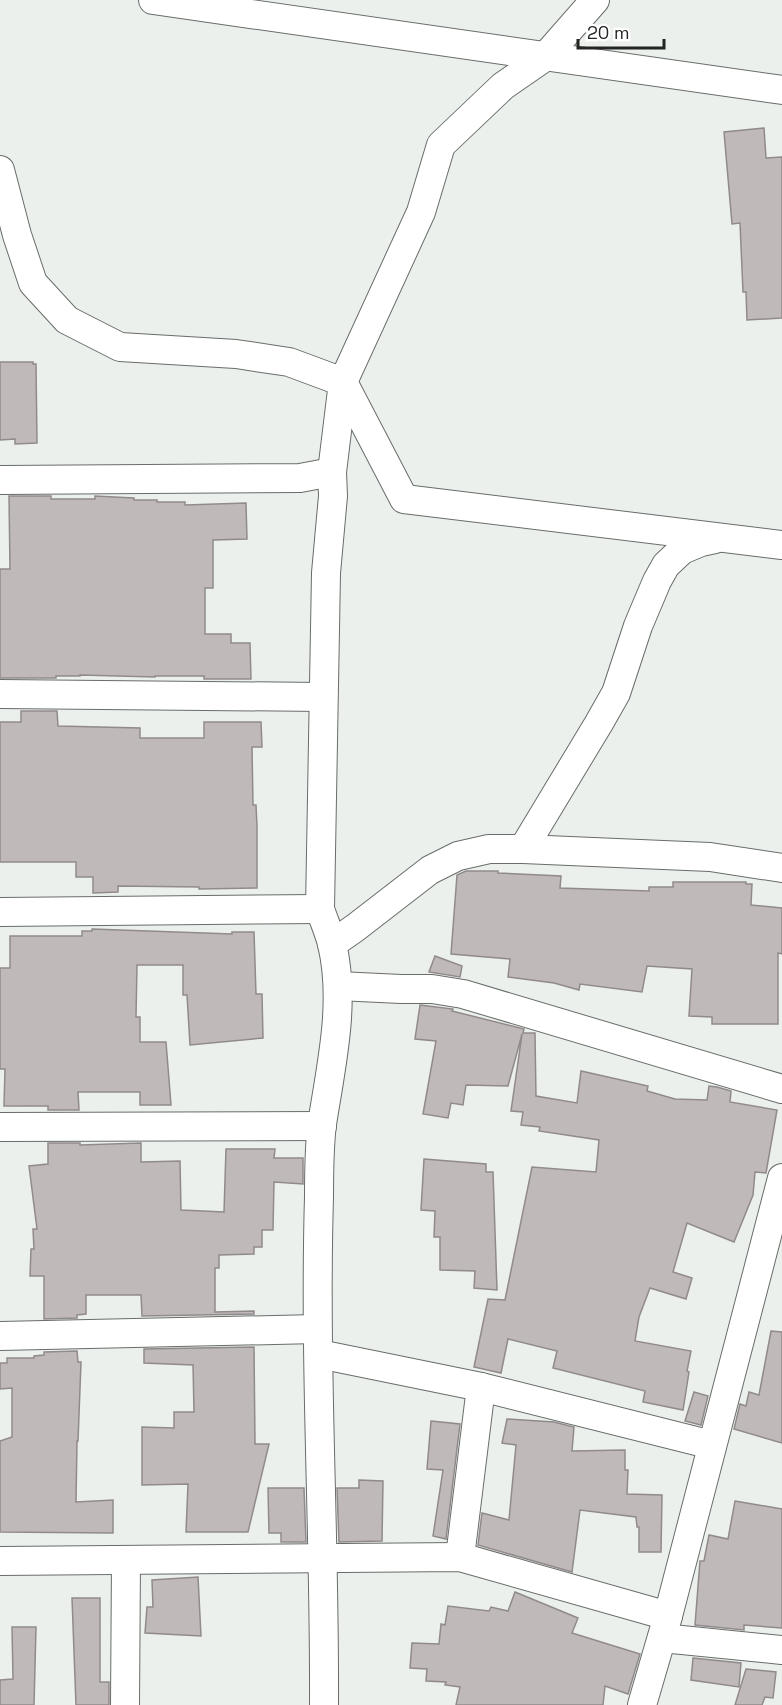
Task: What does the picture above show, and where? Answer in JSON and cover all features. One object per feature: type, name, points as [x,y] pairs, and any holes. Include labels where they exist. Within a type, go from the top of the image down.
[{"type":"street","points":[[153,0],[782,90]]},
{"type":"street","points":[[324,1705],[325,1611],[318,1341],[319,1196],[322,1126],[330,1081],[338,986],[332,944],[320,909],[323,697],[326,573],[333,496],[332,472],[343,382],[421,212],[441,145],[503,86],[545,57],[595,0]]},
{"type":"street","points":[[0,170],[33,284],[66,320],[120,346],[236,354],[289,362],[343,382],[404,499],[782,544]]},
{"type":"street","points":[[0,480],[300,478],[332,472]]},
{"type":"street","points":[[523,849],[616,693],[638,626],[666,565],[682,550],[701,542],[721,538]]},
{"type":"street","points":[[0,694],[323,697]]},
{"type":"street","points":[[332,944],[430,870],[458,856],[489,849],[710,857],[782,868]]},
{"type":"street","points":[[0,912],[320,909]]},
{"type":"street","points":[[338,986],[432,989],[463,994],[782,1089]]},
{"type":"street","points":[[0,1127],[322,1126]]},
{"type":"street","points":[[642,1705],[665,1627],[782,1178]]},
{"type":"street","points":[[0,1336],[318,1341],[481,1387],[712,1445]]},
{"type":"street","points":[[460,1557],[481,1387]]},
{"type":"street","points":[[0,1561],[460,1557],[665,1627],[782,1650]]},
{"type":"street","points":[[125,1705],[126,1560]]},
{"type":"building","points":[[764,128],[766,158],[782,157],[782,318],[747,320],[746,292],[743,292],[740,223],[732,224],[724,132]]},
{"type":"building","points":[[0,362],[33,362],[36,364],[37,443],[15,444],[15,439],[0,440]]},
{"type":"building","points":[[9,496],[95,499],[95,496],[157,500],[157,502],[185,502],[185,505],[246,503],[247,539],[213,540],[213,588],[205,588],[205,634],[231,634],[231,643],[250,643],[251,679],[204,679],[204,676],[80,675],[56,676],[56,678],[0,678],[0,569],[10,569]]},
{"type":"building","points":[[21,711],[57,711],[58,726],[140,728],[140,738],[204,738],[204,722],[261,722],[262,747],[252,747],[253,805],[256,805],[257,826],[257,888],[199,889],[199,887],[118,886],[118,892],[93,893],[93,877],[76,877],[76,862],[0,862],[0,722],[21,722]]},
{"type":"building","points":[[466,871],[498,871],[498,873],[561,876],[560,888],[649,891],[649,887],[673,887],[673,882],[746,882],[746,884],[752,884],[751,905],[782,908],[782,954],[778,953],[778,1024],[712,1024],[712,1017],[689,1016],[692,969],[647,966],[642,992],[580,984],[579,990],[554,983],[508,977],[510,959],[451,954],[457,875]]},
{"type":"building","points":[[92,929],[232,934],[232,932],[254,932],[256,994],[262,994],[263,1038],[190,1045],[187,995],[183,995],[183,965],[137,965],[136,1017],[140,1017],[140,1042],[166,1042],[171,1105],[140,1105],[140,1092],[78,1092],[79,1110],[48,1110],[48,1106],[4,1106],[5,1069],[0,1069],[0,968],[10,968],[10,936],[82,936],[82,931],[92,931]]},
{"type":"building","points":[[435,956],[462,966],[460,977],[429,972]]},
{"type":"building","points":[[420,1005],[453,1009],[452,1011],[524,1029],[523,1033],[535,1033],[536,1096],[577,1103],[581,1071],[648,1086],[647,1091],[675,1099],[707,1100],[709,1086],[717,1087],[731,1091],[730,1102],[777,1110],[766,1173],[755,1172],[753,1195],[734,1242],[687,1223],[673,1272],[692,1278],[686,1299],[650,1288],[639,1317],[635,1341],[691,1351],[683,1410],[643,1402],[645,1391],[553,1368],[557,1351],[508,1339],[501,1373],[474,1367],[488,1299],[505,1300],[532,1167],[596,1172],[599,1140],[539,1131],[540,1127],[521,1125],[523,1112],[511,1111],[522,1034],[508,1086],[466,1085],[463,1105],[451,1103],[448,1118],[423,1114],[436,1041],[415,1039]]},
{"type":"building","points":[[48,1143],[80,1143],[80,1145],[141,1143],[141,1162],[180,1161],[181,1210],[224,1212],[226,1149],[275,1149],[274,1158],[303,1158],[303,1184],[274,1182],[273,1230],[262,1230],[262,1247],[254,1247],[254,1254],[219,1255],[219,1268],[215,1268],[215,1312],[254,1311],[254,1314],[142,1316],[141,1295],[86,1295],[86,1314],[77,1315],[77,1318],[44,1319],[44,1276],[30,1276],[31,1249],[34,1249],[33,1229],[37,1229],[29,1166],[48,1164]]},
{"type":"building","points":[[424,1159],[486,1164],[486,1172],[493,1172],[497,1290],[474,1288],[475,1271],[440,1270],[440,1237],[434,1237],[435,1211],[421,1210]]},
{"type":"building","points":[[771,1331],[782,1332],[782,1443],[734,1429],[740,1404],[746,1406],[749,1392],[759,1395]]},
{"type":"building","points":[[254,1347],[255,1444],[269,1444],[248,1532],[186,1532],[188,1484],[142,1485],[142,1427],[174,1428],[174,1412],[194,1412],[193,1365],[144,1363],[144,1349]]},
{"type":"building","points":[[77,1351],[78,1362],[81,1362],[76,1502],[113,1500],[113,1533],[0,1532],[0,1441],[12,1437],[12,1388],[0,1389],[0,1363],[7,1363],[7,1358],[34,1358],[34,1356],[44,1355],[44,1352]]},
{"type":"building","points":[[694,1392],[708,1396],[701,1425],[685,1421]]},
{"type":"building","points":[[507,1419],[554,1422],[574,1427],[572,1451],[625,1450],[625,1470],[628,1470],[627,1494],[662,1495],[661,1552],[639,1552],[639,1527],[637,1527],[636,1517],[580,1510],[572,1572],[478,1545],[482,1513],[509,1520],[516,1445],[502,1443]]},
{"type":"building","points":[[431,1421],[460,1424],[446,1539],[433,1536],[443,1470],[427,1469]]},
{"type":"building","points":[[359,1480],[383,1481],[382,1541],[339,1542],[337,1488],[359,1488]]},
{"type":"building","points":[[268,1488],[304,1488],[306,1542],[281,1542],[281,1533],[269,1533]]},
{"type":"building","points":[[735,1501],[782,1509],[782,1628],[744,1625],[744,1630],[695,1625],[700,1561],[704,1561],[709,1535],[728,1539]]},
{"type":"building","points":[[198,1577],[201,1636],[145,1633],[147,1607],[153,1607],[152,1580]]},
{"type":"building","points":[[515,1592],[578,1618],[572,1633],[640,1654],[628,1694],[605,1686],[603,1705],[456,1705],[460,1687],[445,1685],[446,1682],[426,1681],[427,1669],[410,1668],[412,1643],[439,1644],[441,1624],[445,1625],[448,1606],[489,1611],[491,1607],[508,1611]]},
{"type":"building","points":[[72,1598],[100,1598],[100,1682],[109,1682],[109,1705],[76,1705]]},
{"type":"building","points":[[12,1627],[36,1627],[34,1705],[0,1705],[0,1680],[13,1679]]},
{"type":"building","points":[[693,1658],[741,1663],[739,1687],[691,1680]]},
{"type":"building","points":[[746,1669],[776,1672],[773,1698],[765,1697],[762,1705],[735,1705]]}]
